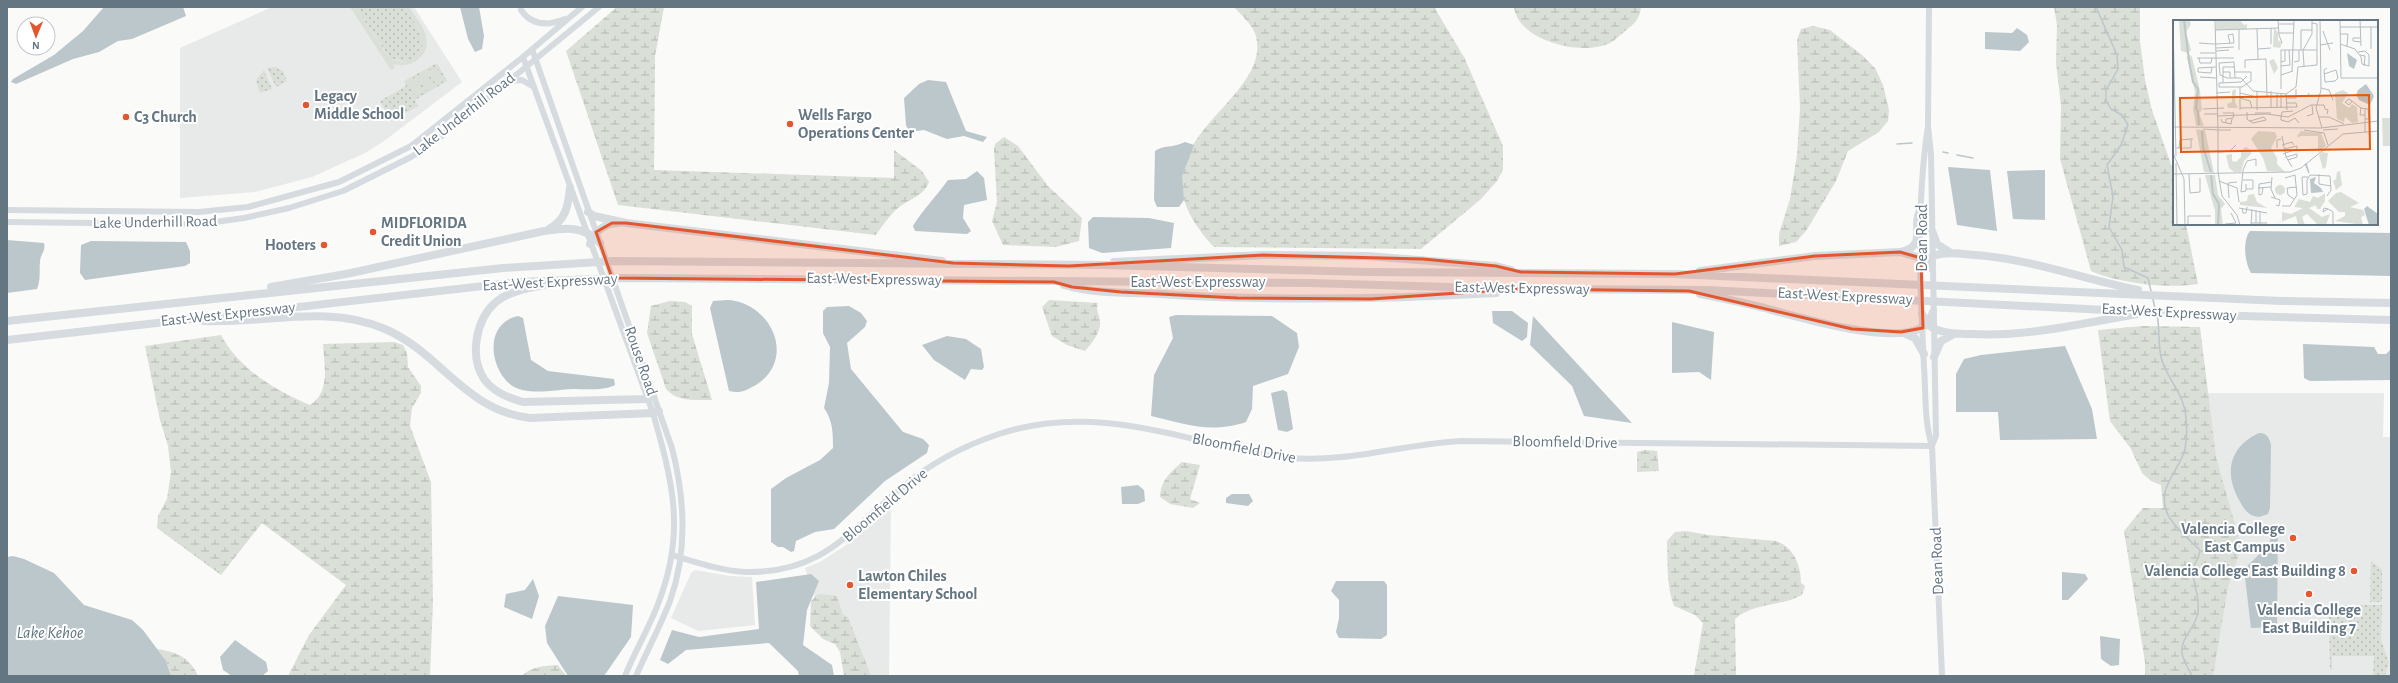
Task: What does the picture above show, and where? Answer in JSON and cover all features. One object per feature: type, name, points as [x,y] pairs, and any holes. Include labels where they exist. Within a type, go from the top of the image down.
[{"type":"highway","points":[[544,231],[556,225],[562,218],[567,209],[570,188]]},
{"type":"highway","points":[[1900,252],[1911,248],[1918,239],[1918,214],[1922,209]]},
{"type":"highway","points":[[588,212],[594,216],[626,223],[935,259],[953,263]]},
{"type":"highway","points":[[112,309],[313,280],[544,231],[564,229],[592,233],[605,225],[626,223]]},
{"type":"highway","points":[[1932,231],[1938,244],[1951,253]]},
{"type":"highway","points":[[592,233],[600,243]]},
{"type":"highway","points":[[590,244],[592,233]]},
{"type":"highway","points":[[1674,274],[1822,255],[1900,252],[1926,259],[1951,253],[2015,259],[2085,278],[2160,295]]},
{"type":"highway","points":[[1104,265],[1115,262],[1239,255],[1367,256],[1496,266],[1520,272]]},
{"type":"highway","points":[[1926,259],[1932,271]]},
{"type":"highway","points":[[1921,272],[1926,259]]},
{"type":"highway","name":"East-West Expressway","points":[[7,321],[496,268],[614,262],[953,263],[1104,265],[1368,272],[1674,274],[2208,298],[2391,303]]},
{"type":"highway","points":[[589,278],[530,287],[506,295],[495,302],[480,326],[476,341],[478,363],[484,378],[496,390],[509,398],[523,402],[650,398]]},
{"type":"highway","name":"East-West Expressway","points":[[7,340],[179,319],[518,282],[589,278],[1310,283],[1517,289],[1707,290],[2087,307],[2152,312],[2391,320]]},
{"type":"highway","points":[[1054,282],[1072,287],[1114,291],[1238,298],[1391,299],[1501,292],[1517,289]]},
{"type":"highway","points":[[1689,291],[1764,308],[1827,325],[1852,329],[1901,332],[1928,326],[1955,334],[2027,334],[2087,322],[2152,312]]},
{"type":"highway","points":[[1928,326],[1933,311]]},
{"type":"highway","points":[[1922,312],[1928,326]]},
{"type":"highway","points":[[179,319],[218,321],[333,316],[360,320],[385,329],[407,341],[473,396],[493,409],[514,416],[530,418],[656,412]]},
{"type":"highway","points":[[1901,332],[1915,338],[1924,354]]},
{"type":"highway","points":[[1934,357],[1941,341],[1955,334]]},
{"type":"street","name":"Lake Underhill Road","points":[[7,210],[199,212],[248,206],[330,185],[348,178],[411,146],[523,57],[582,7]]},
{"type":"street","name":"Lake Underhill Road","points":[[7,222],[201,224],[289,208],[343,191],[411,157],[438,139],[599,7]]},
{"type":"street","name":"Dean Road","points":[[1926,259],[1932,231],[1931,154],[1928,126],[1929,7]]},
{"type":"street","points":[[521,10],[529,19],[544,24],[555,23],[570,17]]},
{"type":"street","points":[[532,49],[588,212],[592,233]]},
{"type":"street","points":[[523,57],[570,188],[592,233]]},
{"type":"street","points":[[506,82],[522,80],[533,86]]},
{"type":"street","name":"Dean Road","points":[[1926,259],[1922,209],[1923,155],[1928,126]]},
{"type":"street","name":"Rouse Road","points":[[600,243],[650,398]]},
{"type":"street","name":"Rouse Road","points":[[590,244],[650,398],[672,448],[681,490],[683,528],[681,557],[669,601],[636,676]]},
{"type":"street","name":"Dean Road","points":[[1932,271],[1933,311]]},
{"type":"street","name":"Dean Road","points":[[1921,272],[1922,312]]},
{"type":"street","name":"Dean Road","points":[[1928,326],[1924,354],[1928,435],[1932,446],[1942,676]]},
{"type":"street","name":"Dean Road","points":[[1928,326],[1934,357],[1936,436],[1932,446]]},
{"type":"street","name":"Rouse Road","points":[[625,676],[658,606],[672,555],[675,524],[674,493],[656,412]]},
{"type":"street","name":"Bloomfield Drive","points":[[672,555],[711,566],[744,572],[769,570],[802,563],[834,547],[852,534],[903,486],[941,461],[999,434],[1028,427],[1065,422],[1124,423],[1265,455],[1305,459],[1326,459],[1429,443],[1461,441],[1932,446]]},
{"type":"highlighted area","points":[[612,223],[626,223],[953,263],[1069,266],[1263,255],[1423,259],[1496,266],[1521,272],[1675,274],[1815,256],[1900,252],[1921,258],[1923,328],[1901,332],[1852,329],[1689,291],[1517,289],[1371,299],[1237,298],[1121,292],[1072,287],[1054,282],[612,278],[596,232]]},
{"type":"shaded area","name":"Legacy Middle School","points":[[272,7],[414,7],[462,82],[384,141],[365,153],[312,177],[255,192],[180,198],[180,48]]},
{"type":"shaded area","name":"Valencia College East Campus","points":[[2193,393],[2384,393],[2383,437],[2391,437],[2391,676],[2195,676]]},
{"type":"shaded area","name":"Lawton Chiles Elementary School","points":[[891,505],[889,676],[847,676],[837,631],[816,602],[805,568],[820,562],[851,542]]},
{"type":"shaded area","points":[[695,570],[730,576],[752,577],[755,625],[698,631],[671,618],[691,573]]},
{"type":"green space","points":[[350,7],[355,7],[387,55],[394,60],[403,62],[416,57],[422,44],[419,31],[404,7],[409,7],[425,33],[427,41],[423,54],[419,59],[407,65],[393,64],[395,68],[391,70]]},
{"type":"green space","points":[[355,7],[404,7],[418,29],[423,45],[421,52],[415,58],[405,62],[390,58]]},
{"type":"green space","points":[[617,7],[664,7],[655,56],[654,170],[894,178],[894,150],[922,171],[929,182],[927,187],[920,194],[895,211],[876,235],[618,205],[566,51]]},
{"type":"green space","points":[[1234,7],[1434,7],[1464,57],[1503,146],[1503,170],[1497,181],[1481,199],[1421,249],[1214,247],[1188,211],[1182,180],[1189,153],[1205,129],[1243,84],[1255,61],[1256,36],[1250,24]]},
{"type":"green space","points":[[1514,7],[1641,7],[1636,21],[1612,42],[1598,47],[1584,48],[1568,47],[1539,37],[1527,29],[1518,19]]},
{"type":"green space","points":[[2054,7],[2140,7],[2140,41],[2145,80],[2152,110],[2173,170],[2173,225],[2186,225],[2198,284],[2172,286],[2143,284],[2115,279],[2091,271],[2060,159],[2061,105],[2056,63],[2057,25]]},
{"type":"green space","points":[[1813,26],[1830,30],[1862,55],[1875,68],[1883,85],[1889,110],[1888,121],[1879,132],[1848,151],[1836,181],[1806,231],[1796,242],[1779,246],[1779,234],[1790,199],[1797,155],[1800,108],[1797,40],[1801,29]]},
{"type":"green space","points":[[437,63],[447,81],[415,100],[418,106],[391,121],[380,101],[406,86],[404,81]]},
{"type":"green space","points":[[436,66],[445,80],[436,85],[428,71]]},
{"type":"green space","points":[[275,67],[283,71],[287,81],[276,87],[267,68]]},
{"type":"green space","points":[[264,70],[272,89],[260,93],[256,80]]},
{"type":"green space","points":[[426,72],[434,86],[426,91],[417,76]]},
{"type":"green space","points":[[416,77],[424,92],[415,97],[407,82]]},
{"type":"green space","points":[[2382,118],[2391,118],[2391,146],[2383,146]]},
{"type":"green space","points":[[1004,137],[1018,146],[1048,186],[1082,218],[1079,241],[1056,247],[1003,245],[992,221],[997,202],[994,149],[995,144]]},
{"type":"green space","points":[[1049,300],[1098,303],[1097,309],[1100,322],[1099,329],[1085,351],[1067,345],[1052,336],[1042,307]]},
{"type":"green space","points":[[670,301],[685,302],[692,306],[692,334],[712,400],[693,400],[681,398],[670,393],[666,389],[647,333],[651,306]]},
{"type":"green space","points":[[2143,326],[2200,327],[2216,457],[2240,542],[2239,554],[2228,587],[2213,676],[2145,676],[2145,662],[2124,531],[2143,508],[2163,508],[2161,485],[2151,481],[2142,473],[2131,449],[2110,421],[2098,330]]},
{"type":"green space","points":[[221,335],[238,358],[260,378],[284,393],[310,405],[317,400],[324,386],[325,369],[323,344],[394,342],[403,345],[407,353],[408,367],[421,386],[421,393],[412,408],[410,426],[431,482],[433,602],[430,676],[288,676],[309,635],[346,585],[262,523],[221,575],[157,528],[158,516],[167,499],[171,472],[168,446],[160,420],[145,346]]},
{"type":"green space","points":[[1645,450],[1657,451],[1659,471],[1637,472],[1637,452]]},
{"type":"green space","points":[[1182,462],[1200,465],[1190,499],[1200,503],[1193,508],[1170,504],[1160,497],[1164,481]]},
{"type":"green space","points":[[1686,531],[1708,535],[1776,541],[1792,552],[1798,564],[1801,583],[1805,586],[1802,595],[1794,599],[1759,607],[1735,619],[1736,676],[1694,676],[1703,623],[1695,615],[1674,606],[1671,598],[1668,574],[1667,541],[1675,532]]},
{"type":"green space","points":[[2371,561],[2382,570],[2382,602],[2370,602]]},
{"type":"green space","points":[[818,594],[837,596],[843,615],[848,617],[871,676],[844,676],[840,652],[835,644],[823,639],[810,626],[811,601]]},
{"type":"green space","points":[[2339,605],[2382,605],[2381,640],[2389,663],[2385,676],[2373,676],[2374,656],[2332,656],[2332,669],[2330,670],[2329,615]]},
{"type":"green space","points":[[157,649],[182,656],[191,664],[198,676],[171,676],[166,661]]},
{"type":"green space","points":[[558,665],[566,676],[522,676],[534,668]]},
{"type":"water","points":[[104,7],[183,7],[186,16],[132,39],[118,41],[99,52],[73,59],[16,84],[11,82],[13,79],[52,56],[56,56],[56,53],[83,31]]},
{"type":"water","points":[[460,7],[479,7],[484,36],[482,49],[475,52],[468,39]]},
{"type":"water","points":[[2017,28],[2027,35],[2029,42],[2020,51],[1985,49],[1985,32],[2012,33]]},
{"type":"water","points":[[928,80],[946,82],[966,131],[987,137],[983,142],[964,136],[947,139],[924,130],[909,132],[906,125],[904,98],[919,84]]},
{"type":"water","points":[[1185,142],[1194,145],[1182,176],[1184,200],[1179,207],[1157,207],[1154,200],[1155,151]]},
{"type":"water","points":[[1948,167],[1990,170],[1997,231],[1957,225]]},
{"type":"water","points":[[2045,170],[2045,220],[2013,219],[2007,171]]},
{"type":"water","points":[[977,171],[984,178],[987,200],[964,205],[963,218],[971,231],[967,234],[915,231],[913,226],[948,180],[966,179]]},
{"type":"water","points":[[1093,217],[1149,218],[1174,223],[1171,248],[1102,253],[1089,248],[1088,222]]},
{"type":"water","points":[[2250,231],[2391,233],[2391,276],[2251,273],[2247,264],[2245,252],[2246,240]]},
{"type":"water","points":[[7,240],[44,243],[40,261],[37,289],[7,293]]},
{"type":"water","points":[[91,241],[186,242],[190,251],[190,263],[185,266],[85,280],[80,273],[81,245]]},
{"type":"water","points":[[732,300],[750,306],[761,315],[770,326],[775,339],[777,352],[773,366],[765,377],[744,391],[729,391],[710,308],[713,301]]},
{"type":"water","points":[[849,306],[861,313],[867,321],[865,327],[847,343],[851,369],[903,432],[923,439],[929,445],[927,453],[885,481],[834,529],[815,532],[796,541],[794,551],[791,552],[783,547],[778,547],[771,542],[771,489],[786,478],[820,460],[833,448],[833,432],[831,422],[824,408],[829,383],[830,347],[823,333],[823,311],[827,307]]},
{"type":"water","points":[[1492,311],[1512,311],[1528,323],[1527,337],[1522,341],[1493,323]]},
{"type":"water","points":[[1176,315],[1272,316],[1297,333],[1299,347],[1288,374],[1253,386],[1252,409],[1246,422],[1233,426],[1209,427],[1187,425],[1151,416],[1154,375],[1173,338],[1169,317]]},
{"type":"water","points":[[518,316],[523,318],[531,360],[548,371],[614,379],[615,385],[600,389],[572,389],[541,392],[524,390],[511,385],[498,368],[495,358],[495,336],[499,327],[507,320]]},
{"type":"water","points":[[1533,316],[1632,423],[1584,416],[1572,386],[1530,345]]},
{"type":"water","points":[[1672,322],[1714,332],[1711,380],[1699,372],[1672,373]]},
{"type":"water","points":[[947,336],[966,339],[981,349],[984,367],[982,370],[971,369],[965,380],[934,360],[922,345]]},
{"type":"water","points":[[2303,344],[2374,347],[2378,354],[2386,354],[2391,349],[2391,380],[2310,381],[2304,378]]},
{"type":"water","points":[[2065,346],[2092,409],[2097,439],[2000,440],[1998,412],[1956,412],[1956,374],[1964,359],[1981,355]]},
{"type":"water","points":[[1283,390],[1287,392],[1293,429],[1287,432],[1278,430],[1271,393]]},
{"type":"water","points":[[2259,433],[2267,436],[2271,445],[2270,508],[2268,514],[2259,517],[2249,514],[2239,500],[2234,490],[2231,471],[2232,462],[2241,446]]},
{"type":"water","points":[[1138,485],[1144,490],[1145,501],[1138,504],[1122,504],[1121,487]]},
{"type":"water","points":[[1232,494],[1249,494],[1253,501],[1248,506],[1226,503],[1226,498]]},
{"type":"water","points":[[2271,524],[2278,526],[2277,627],[2251,628],[2244,569],[2270,544]]},
{"type":"water","name":"Lake Kehoe","points":[[13,556],[24,559],[54,573],[84,605],[132,620],[143,630],[166,661],[171,676],[7,676],[7,557]]},
{"type":"water","points":[[2062,572],[2085,574],[2088,579],[2068,600],[2062,600]]},
{"type":"water","points":[[811,574],[819,581],[807,610],[803,645],[832,665],[834,676],[799,676],[798,671],[769,643],[686,650],[668,664],[660,660],[672,630],[699,637],[759,629],[756,582]]},
{"type":"water","points":[[533,579],[539,596],[532,619],[504,607],[506,594],[525,590]]},
{"type":"water","points":[[1336,581],[1384,581],[1387,585],[1387,635],[1381,639],[1339,638],[1336,632],[1339,618],[1339,600],[1331,591]]},
{"type":"water","points":[[558,596],[633,605],[631,637],[604,676],[568,676],[547,643],[545,626]]},
{"type":"water","points":[[2100,636],[2120,639],[2119,665],[2111,666],[2101,659]]},
{"type":"water","points":[[235,640],[266,662],[268,671],[262,676],[232,676],[223,670],[220,657]]},
{"type":"waterway","points":[[2096,7],[2117,55],[2118,69],[2106,90],[2106,100],[2111,109],[2122,115],[2128,125],[2121,145],[2107,165],[2113,196],[2109,227],[2122,250],[2124,267],[2148,278],[2151,291]]},
{"type":"waterway","points":[[1897,144],[1912,143]]},
{"type":"waterway","points":[[1943,152],[1948,153]]},
{"type":"waterway","points":[[1957,155],[1973,158]]},
{"type":"waterway","points":[[2153,299],[2155,309]]},
{"type":"waterway","points":[[2157,315],[2161,357],[2166,371],[2179,393],[2185,410],[2187,426],[2185,449],[2166,489],[2164,498],[2165,507],[2169,517],[2176,526],[2200,550],[2193,570],[2198,602],[2197,618],[2183,643],[2182,648],[2184,659],[2192,676]]},
{"type":"place","name":"Legacy Middle School","points":[[306,105]]},
{"type":"place","name":"C3 Church","points":[[126,117]]},
{"type":"place","name":"Wells Fargo Operations Center","points":[[790,124]]},
{"type":"place","name":"MIDFLORIDA Credit Union","points":[[373,232]]},
{"type":"place","name":"Hooters","points":[[324,245]]},
{"type":"place","name":"Valencia College East Campus","points":[[2293,538]]},
{"type":"place","name":"Valencia College East Building 8","points":[[2354,571]]},
{"type":"place","name":"Lawton Chiles Elementary School","points":[[850,585]]},
{"type":"place","name":"Valencia College East Building 7","points":[[2309,594]]}]
